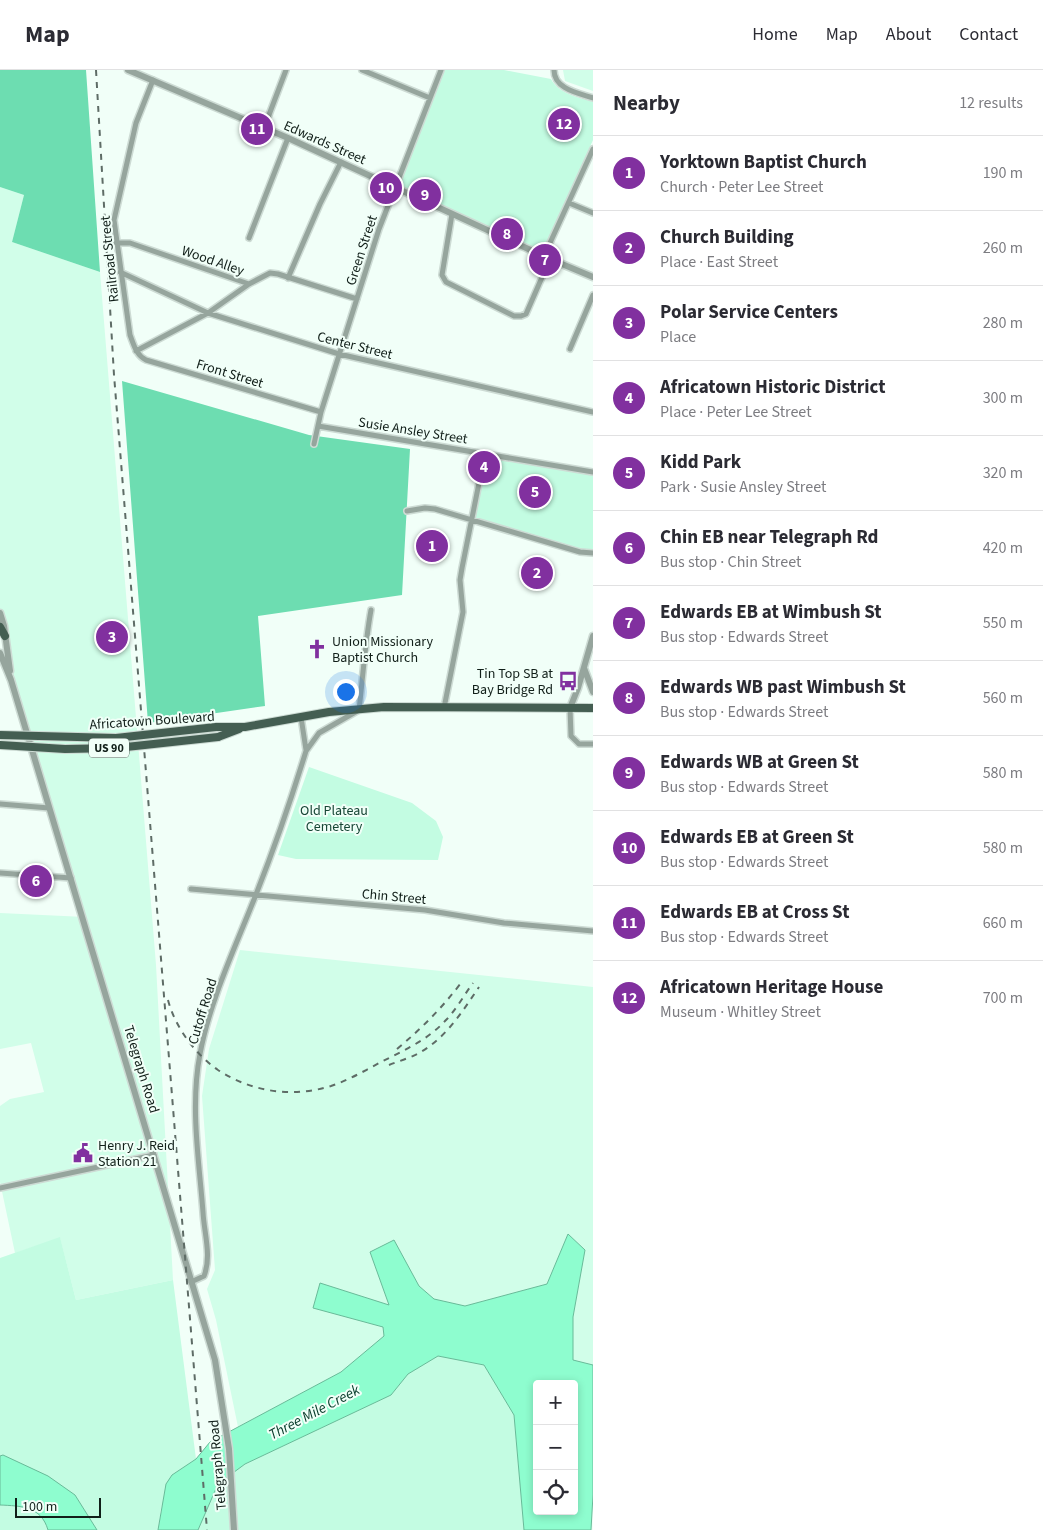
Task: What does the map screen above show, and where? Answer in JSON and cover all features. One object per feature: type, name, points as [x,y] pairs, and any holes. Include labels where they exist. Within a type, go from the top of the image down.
[{"type":"main road","points":[[0,627],[5,636]]},
{"type":"main road","name":"Africatown Boulevard","points":[[0,745],[65,749],[116,748],[218,737],[246,727],[301,717],[384,707],[593,708]]},
{"type":"main road","name":"Africatown Boulevard","points":[[0,735],[116,738],[216,727],[246,727]]},
{"type":"street","name":"Edwards Street","points":[[128,70],[288,138],[547,258],[593,277]]},
{"type":"street","points":[[264,128],[286,70]]},
{"type":"street","points":[[362,70],[430,98]]},
{"type":"street","name":"Green Street","points":[[318,426],[379,228],[441,70]]},
{"type":"street","points":[[554,70],[557,82],[563,87],[593,98]]},
{"type":"street","name":"Railroad Street","points":[[136,351],[130,335],[114,220],[115,208],[136,123],[153,80]]},
{"type":"street","points":[[249,238],[288,138]]},
{"type":"street","points":[[452,214],[442,275],[446,282],[514,316],[526,314],[569,203],[593,150]]},
{"type":"street","points":[[288,278],[320,204],[341,162]]},
{"type":"street","points":[[569,203],[593,213]]},
{"type":"street","name":"Wood Alley","points":[[116,243],[130,243],[249,284],[270,274],[357,299]]},
{"type":"street","name":"Center Street","points":[[120,272],[208,313],[339,354],[593,412]]},
{"type":"street","points":[[136,351],[208,313],[249,284]]},
{"type":"street","points":[[570,349],[593,295]]},
{"type":"street","name":"Front Street","points":[[136,351],[140,357],[146,360],[321,412]]},
{"type":"street","points":[[314,444],[318,426]]},
{"type":"street","name":"Susie Ansley Street","points":[[318,426],[593,472]]},
{"type":"street","points":[[444,708],[462,612],[460,580],[485,453]]},
{"type":"street","points":[[407,511],[425,508],[434,509],[580,552],[593,553]]},
{"type":"street","points":[[359,710],[365,662],[365,644],[371,610]]},
{"type":"street","name":"Telegraph Road","points":[[0,613],[11,680]]},
{"type":"street","points":[[593,636],[570,708],[571,736],[579,744],[593,744]]},
{"type":"street","name":"Telegraph Road","points":[[0,653],[11,680],[215,1360],[225,1415],[234,1530]]},
{"type":"street","points":[[584,668],[593,692]]},
{"type":"street","name":"Cutoff Road","points":[[191,1282],[204,1276],[208,1260],[195,1114],[200,1054],[210,1016],[256,895],[306,751],[319,733],[359,710]]},
{"type":"street","name":"Cutoff Road","points":[[301,717],[306,751]]},
{"type":"street","points":[[0,804],[49,808]]},
{"type":"street","points":[[0,873],[71,878]]},
{"type":"street","name":"Chin Street","points":[[191,888],[424,910],[504,922],[593,931]]},
{"type":"street","points":[[0,1188],[154,1156]]},
{"type":"shaded area","points":[[0,70],[86,70],[100,272],[12,242],[24,195],[0,187]]},
{"type":"shaded area","points":[[563,70],[593,70],[593,91],[565,81]]},
{"type":"shaded area","points":[[0,187],[24,195],[12,242],[100,272],[156,965],[173,1280],[76,1300],[60,1238],[15,1253],[0,1182],[0,1106],[10,1099],[44,1092],[31,1043],[0,1049],[0,913],[85,917],[0,631]]},
{"type":"shaded area","points":[[122,381],[309,435],[410,449],[402,595],[258,616],[265,706],[148,723]]},
{"type":"shaded area","points":[[240,950],[593,987],[593,1365],[573,1360],[573,1317],[585,1250],[568,1234],[547,1284],[465,1306],[434,1299],[419,1286],[394,1241],[370,1252],[389,1305],[320,1283],[313,1308],[383,1327],[384,1336],[341,1372],[238,1427],[216,1320],[207,1289],[215,1270],[202,1096],[209,1049]]},
{"type":"green space","points":[[445,70],[504,70],[551,79],[564,92],[593,102],[593,140],[543,252],[399,185]]},
{"type":"green space","points":[[485,453],[593,472],[593,553],[580,552],[473,519]]},
{"type":"green space","name":"Old Plateau Cemetery","points":[[309,767],[412,803],[436,821],[443,837],[438,860],[296,859],[278,855]]},
{"type":"green space","points":[[60,1237],[76,1300],[173,1280],[196,1459],[172,1475],[161,1509],[158,1530],[97,1530],[75,1495],[3,1455],[0,1456],[0,1258]]},
{"type":"green space","points":[[438,1356],[484,1365],[514,1415],[524,1530],[198,1530],[218,1484],[245,1464],[391,1395],[408,1374]]},
{"type":"green space","points":[[0,1505],[23,1507],[35,1512],[45,1522],[48,1530],[0,1530]]},
{"type":"water","name":"Three Mile Creek","points":[[568,1234],[585,1250],[573,1317],[573,1360],[593,1365],[593,1495],[591,1530],[524,1530],[514,1415],[484,1365],[438,1356],[408,1374],[391,1395],[245,1464],[218,1484],[198,1530],[158,1530],[166,1484],[172,1475],[196,1459],[210,1442],[341,1372],[384,1336],[383,1327],[313,1308],[320,1283],[389,1305],[370,1252],[394,1240],[419,1286],[434,1299],[465,1306],[547,1284]]},
{"type":"water","points":[[3,1455],[48,1476],[75,1495],[97,1530],[48,1530],[45,1522],[35,1512],[23,1507],[0,1505],[0,1456]]},
{"type":"railway","points":[[96,70],[114,375],[207,1530]]},
{"type":"railway","points":[[397,1049],[431,1018],[461,983]]},
{"type":"railway","points":[[168,1000],[171,1010],[187,1039],[201,1056],[218,1070],[258,1088],[273,1091],[302,1092],[316,1090],[344,1081],[424,1038],[450,1016],[473,983]]},
{"type":"railway","points":[[389,1065],[429,1047],[453,1024],[479,987]]},
{"type":"place","name":"Africatown Heritage House","points":[[564,124]]},
{"type":"place","name":"Edwards EB at Cross St","points":[[257,129]]},
{"type":"place","name":"Edwards EB at Green St","points":[[386,188]]},
{"type":"place","name":"Edwards WB at Green St","points":[[425,195]]},
{"type":"place","name":"Edwards WB past Wimbush St","points":[[507,234]]},
{"type":"place","name":"Edwards EB at Wimbush St","points":[[545,260]]},
{"type":"place","name":"Africatown Historic District","points":[[484,467]]},
{"type":"place","name":"Kidd Park","points":[[535,492]]},
{"type":"place","name":"Yorktown Baptist Church","points":[[432,546]]},
{"type":"place","name":"Church Building","points":[[537,573]]},
{"type":"place","name":"Polar Service Centers","points":[[112,637]]},
{"type":"place","name":"Union Missionary Baptist Church","points":[[317,649]]},
{"type":"place","name":"Tin Top SB at Bay Bridge Rd","points":[[568,681]]},
{"type":"place","name":"Chin EB near Telegraph Rd","points":[[36,881]]},
{"type":"place","name":"Henry J. Reid Station 21","points":[[83,1153]]}]
